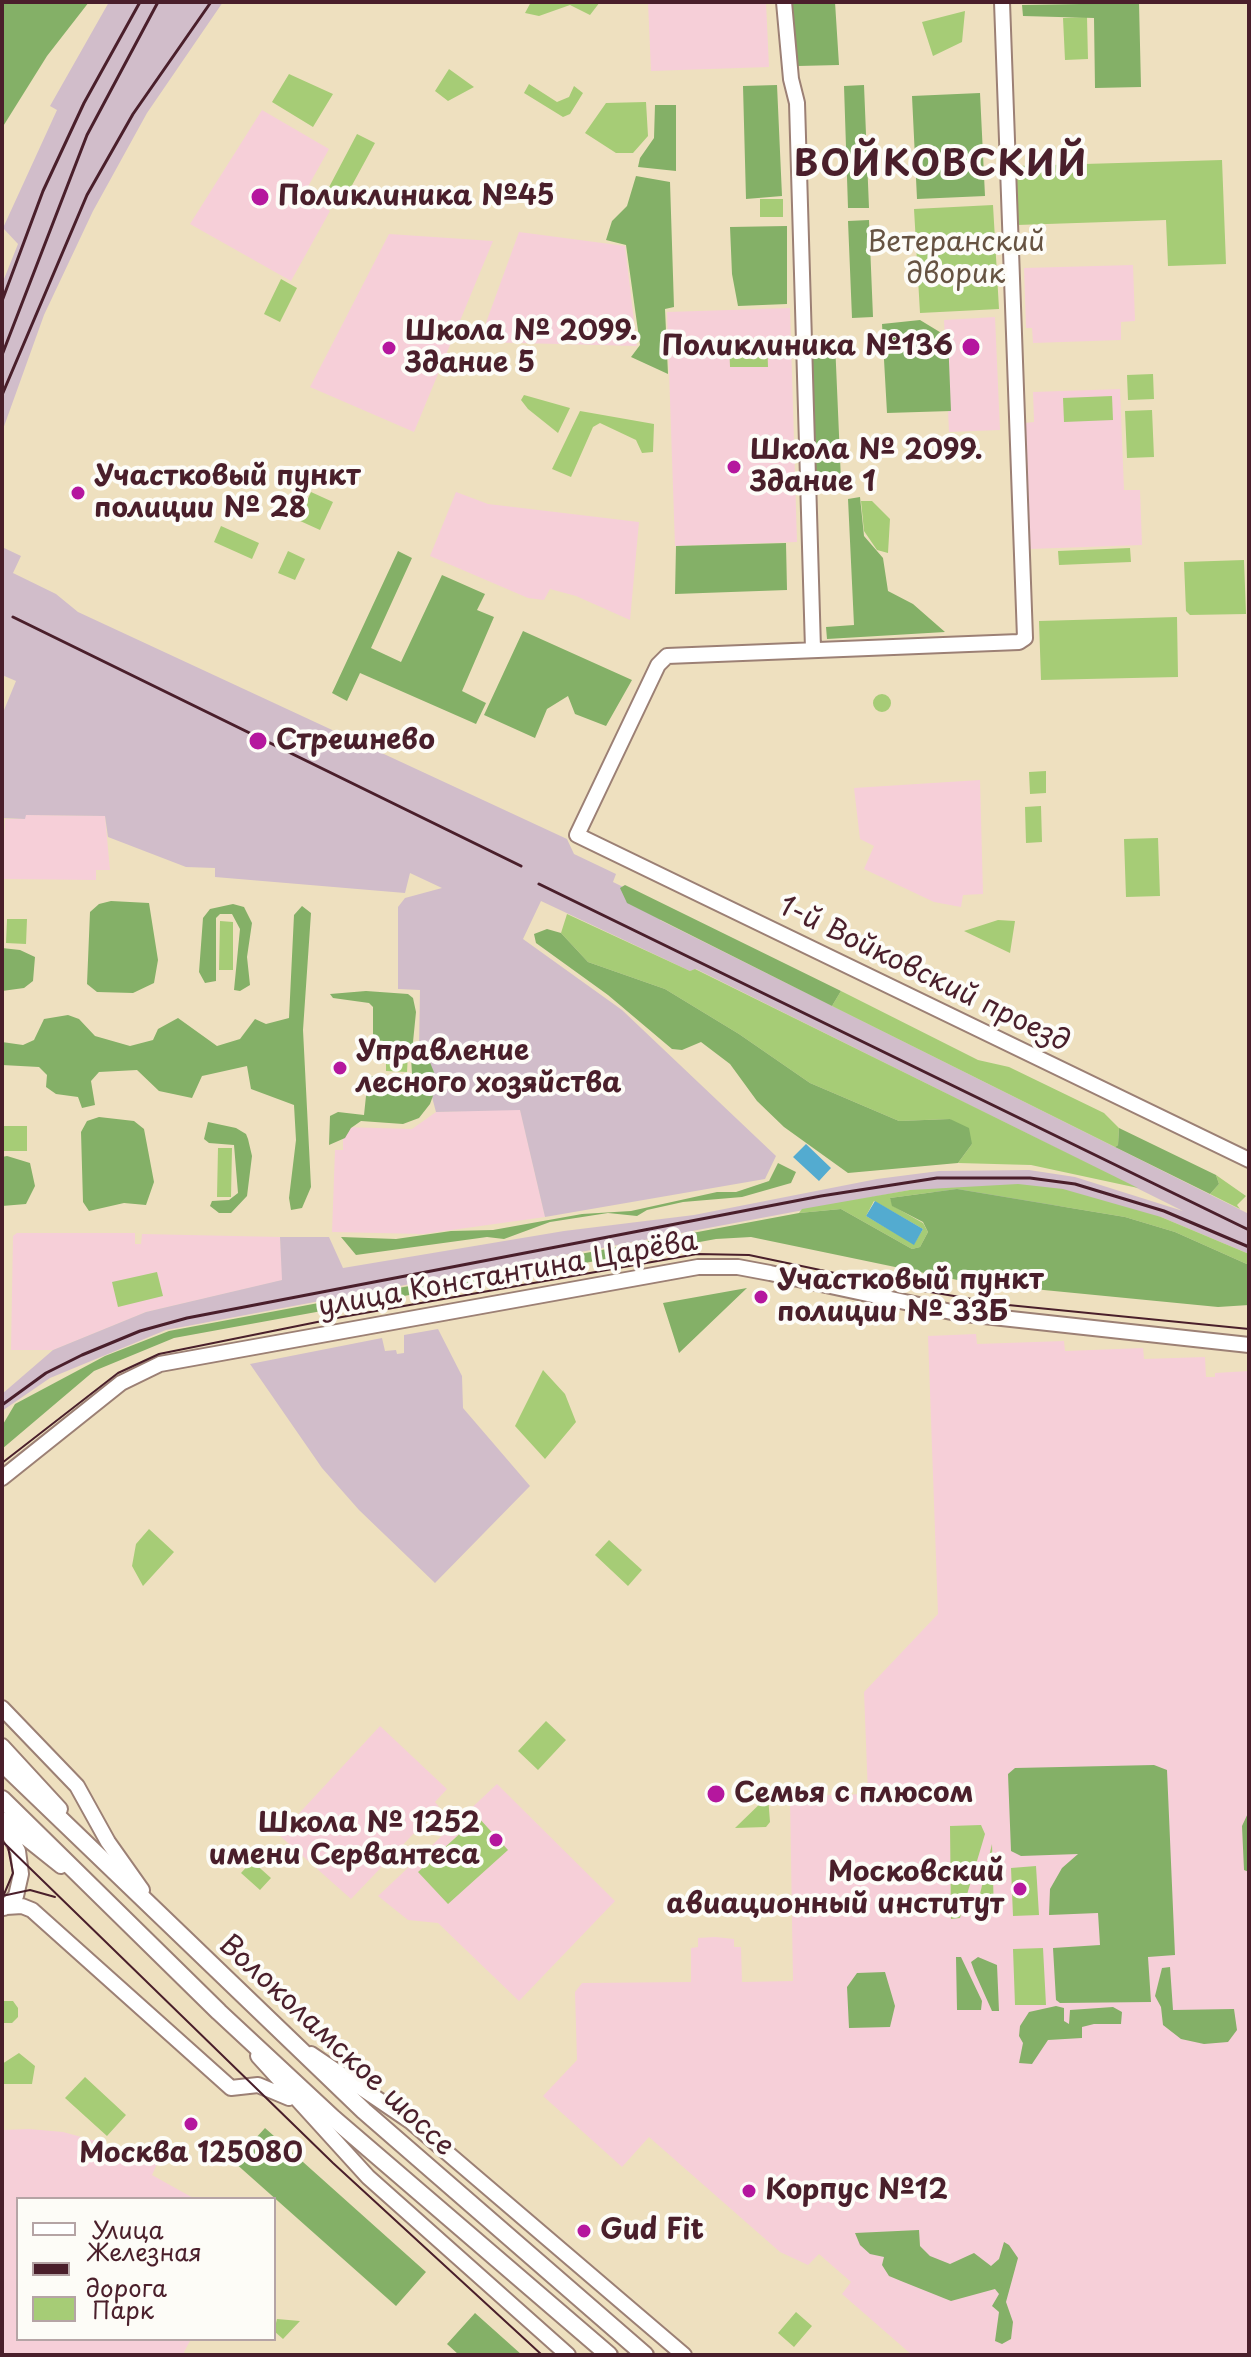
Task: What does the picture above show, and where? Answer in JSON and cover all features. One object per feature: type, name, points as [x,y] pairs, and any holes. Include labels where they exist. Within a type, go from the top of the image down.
[{"type":"main road","name":"Волоколамское шоссе","points":[[2,1763],[178,1936],[398,2142],[645,2355]]},
{"type":"main road","name":"Волоколамское шоссе","points":[[2,1799],[219,2012],[345,2128],[609,2355]]},
{"type":"street","points":[[784,2],[791,79],[797,103],[813,649],[1019,642],[1025,638],[1002,2]]},
{"type":"street","name":"1-й Войковский проезд","points":[[813,649],[667,656],[658,665],[577,835],[1249,1160]]},
{"type":"street","name":"улица Константина Царёва","points":[[2,1478],[121,1383],[160,1364],[277,1340],[698,1267],[748,1269],[956,1313],[1249,1345]]},
{"type":"street","points":[[2,1708],[77,1786],[108,1842],[178,1936]]},
{"type":"street","points":[[2,1746],[79,1830],[103,1863]]},
{"type":"street","points":[[2,1821],[14,1839],[21,1868],[18,1891],[4,1908]]},
{"type":"street","name":"Волоколамское шоссе","points":[[2,1821],[117,1910]]},
{"type":"street","points":[[4,1908],[22,1906],[32,1910],[231,2088],[258,2085],[277,2090],[299,2105]]},
{"type":"street","points":[[219,2012],[299,2105],[368,2177],[568,2355]]},
{"type":"street","points":[[288,2038],[410,2121],[684,2355]]},
{"type":"shaded area","points":[[109,2],[223,2],[147,113],[93,211],[44,315],[2,432],[2,284],[18,244],[3,228],[57,110],[50,106]]},
{"type":"shaded area","points":[[648,2],[766,2],[769,67],[651,71]]},
{"type":"shaded area","name":"Поликлиника №45","points":[[262,110],[329,149],[305,192],[330,211],[291,281],[190,224]]},
{"type":"shaded area","points":[[519,232],[625,246],[637,346],[479,342]]},
{"type":"shaded area","name":"Школа № 2099. Здание 5","points":[[389,234],[493,241],[414,432],[310,387]]},
{"type":"shaded area","points":[[1133,265],[1135,321],[1121,322],[1121,340],[1033,343],[1032,328],[1026,328],[1024,268]]},
{"type":"shaded area","name":"Школа № 2099. Здание 1","points":[[790,308],[797,542],[675,546],[667,312]]},
{"type":"shaded area","name":"Поликлиника №136","points":[[995,317],[1000,430],[949,432],[944,320]]},
{"type":"shaded area","points":[[1120,389],[1124,490],[1140,490],[1142,545],[1030,549],[1025,423],[1034,422],[1033,392]]},
{"type":"shaded area","points":[[456,492],[488,504],[639,522],[630,620],[576,596],[550,589],[544,600],[528,598],[430,556]]},
{"type":"shaded area","points":[[2,547],[21,556],[13,573],[56,594],[78,612],[567,839],[574,854],[616,874],[613,882],[662,906],[660,920],[1249,1214],[1249,1254],[1161,1217],[910,1190],[166,1330],[50,1378],[2,1411],[2,1394],[53,1350],[146,1312],[282,1280],[280,1237],[329,1237],[343,1268],[564,1231],[694,1215],[877,1179],[939,1171],[1029,1170],[1075,1177],[1183,1211],[696,969],[690,971],[541,901],[523,939],[622,1010],[776,1156],[765,1179],[545,1217],[520,1110],[436,1112],[419,1049],[420,990],[398,989],[398,907],[405,898],[442,888],[410,873],[405,893],[215,877],[215,868],[186,867],[108,837],[105,816],[26,815],[25,819],[2,818],[2,715],[16,681],[2,675]]},
{"type":"shaded area","points":[[980,780],[983,894],[963,895],[961,907],[934,902],[864,869],[874,846],[860,839],[854,788]]},
{"type":"shaded area","points":[[25,815],[105,816],[110,870],[96,870],[96,880],[2,879],[5,819],[25,819]]},
{"type":"shaded area","points":[[520,1109],[545,1217],[423,1234],[332,1232],[335,1150],[343,1150],[343,1127],[412,1129],[436,1112]]},
{"type":"shaded area","points":[[17,1233],[135,1233],[135,1244],[141,1244],[142,1234],[280,1237],[283,1280],[146,1312],[53,1350],[11,1350],[13,1236]]},
{"type":"shaded area","points":[[438,1329],[462,1376],[463,1408],[530,1486],[435,1583],[359,1510],[322,1468],[250,1364],[382,1338],[385,1351],[404,1353],[404,1335]]},
{"type":"shaded area","name":"Московский авиационный институт","points":[[976,1334],[977,1344],[1064,1341],[1065,1351],[1143,1348],[1144,1359],[1205,1357],[1206,1377],[1215,1377],[1215,1373],[1249,1371],[1249,2355],[912,2355],[842,2294],[851,2282],[819,2254],[808,2265],[780,2252],[649,2137],[622,2167],[543,2096],[577,2060],[575,1992],[582,1983],[691,1982],[691,1948],[698,1947],[698,1938],[715,1937],[734,1939],[734,1947],[741,1947],[742,1982],[793,1981],[790,1796],[868,1794],[864,1692],[938,1614],[928,1336]]},
{"type":"shaded area","points":[[380,1726],[447,1789],[435,1802],[439,1807],[351,1899],[279,1835]]},
{"type":"shaded area","name":"Школа № 1252 имени Сервантеса","points":[[497,1784],[615,1901],[519,2001],[438,1923],[408,1920],[378,1896]]},
{"type":"shaded area","points":[[2,2130],[63,2132],[107,2144],[157,2164],[152,2175],[191,2197],[16,2197],[16,2341],[190,2341],[184,2352],[186,2355],[2,2355]]},
{"type":"green space","points":[[2,2],[89,2],[47,56],[2,128]]},
{"type":"green space","points":[[531,2],[600,2],[590,15],[570,5],[539,16],[525,13]]},
{"type":"green space","points":[[792,2],[835,2],[839,65],[798,66]]},
{"type":"green space","points":[[1139,3],[1141,87],[1095,88],[1094,18],[1023,16],[1022,5]]},
{"type":"green space","points":[[965,11],[962,42],[933,56],[922,22]]},
{"type":"green space","points":[[1087,17],[1088,59],[1065,60],[1063,18]]},
{"type":"green space","points":[[449,69],[474,87],[448,101],[435,91]]},
{"type":"green space","points":[[289,74],[333,94],[313,127],[272,102]]},
{"type":"green space","points":[[529,84],[557,102],[569,97],[574,86],[583,93],[570,114],[563,117],[524,93]]},
{"type":"green space","points":[[777,85],[782,196],[746,199],[743,86]]},
{"type":"green space","points":[[864,85],[869,208],[848,208],[844,86]]},
{"type":"green space","points":[[980,93],[985,196],[917,199],[912,96]]},
{"type":"green space","points":[[646,102],[648,136],[633,153],[616,153],[585,133],[606,103]]},
{"type":"green space","points":[[655,105],[676,105],[676,171],[638,167],[640,158],[654,138]]},
{"type":"green space","points":[[357,134],[375,143],[344,200],[327,191]]},
{"type":"green space","points":[[1222,160],[1226,264],[1168,266],[1166,220],[1017,225],[1015,166]]},
{"type":"green space","points":[[636,176],[670,182],[674,307],[665,309],[668,374],[631,357],[640,345],[626,245],[606,240],[612,221],[627,206]]},
{"type":"green space","points":[[760,199],[783,199],[783,217],[760,217]]},
{"type":"green space","name":"Ветеранский дворик","points":[[993,205],[999,309],[920,313],[914,209]]},
{"type":"green space","points":[[869,220],[873,317],[852,318],[848,221]]},
{"type":"green space","points":[[787,226],[787,304],[738,306],[732,274],[730,227]]},
{"type":"green space","points":[[281,279],[297,288],[280,322],[264,314]]},
{"type":"green space","points":[[920,320],[948,337],[951,411],[887,413],[882,324]]},
{"type":"green space","points":[[767,338],[768,367],[730,367],[729,339]]},
{"type":"green space","points":[[835,342],[841,481],[814,482],[809,343]]},
{"type":"green space","points":[[1153,374],[1154,399],[1128,400],[1127,375]]},
{"type":"green space","points":[[524,395],[570,408],[558,433],[528,409],[521,400]]},
{"type":"green space","points":[[1112,396],[1113,420],[1064,422],[1063,398]]},
{"type":"green space","points":[[1152,410],[1154,457],[1127,458],[1125,411]]},
{"type":"green space","points":[[580,411],[654,424],[653,452],[642,453],[636,440],[600,423],[593,427],[571,477],[552,469]]},
{"type":"green space","points":[[311,492],[333,502],[320,530],[298,520]]},
{"type":"green space","points":[[860,497],[864,536],[883,558],[888,591],[913,604],[945,632],[827,639],[826,627],[854,625],[848,499]]},
{"type":"green space","points":[[861,501],[872,501],[890,519],[888,553],[877,550],[864,531]]},
{"type":"green space","points":[[221,526],[259,543],[252,559],[214,542]]},
{"type":"green space","points":[[786,543],[787,590],[675,594],[676,546]]},
{"type":"green space","points":[[1130,548],[1131,562],[1059,565],[1058,551]]},
{"type":"green space","points":[[288,551],[305,559],[295,580],[278,573]]},
{"type":"green space","points":[[398,551],[412,558],[371,648],[401,662],[442,575],[485,594],[477,610],[494,617],[462,691],[486,703],[476,724],[360,673],[347,701],[332,693]]},
{"type":"green space","points":[[1244,560],[1246,614],[1190,615],[1186,611],[1184,562]]},
{"type":"green space","points":[[1177,617],[1178,677],[1041,680],[1039,621]]},
{"type":"green space","points":[[523,631],[632,680],[606,726],[575,714],[568,696],[547,709],[535,738],[484,715]]},
{"type":"green space","points":[[882,694],[891,703],[882,712],[873,703]]},
{"type":"green space","points":[[1046,771],[1046,793],[1030,794],[1029,772]]},
{"type":"green space","points":[[1041,806],[1042,842],[1026,843],[1025,807]]},
{"type":"green space","points":[[1158,838],[1160,896],[1126,897],[1124,839]]},
{"type":"green space","points":[[625,885],[841,991],[832,1006],[627,903],[620,888]]},
{"type":"green space","points":[[111,901],[149,903],[158,960],[154,983],[133,993],[97,992],[87,984],[90,912],[99,904]]},
{"type":"green space","points":[[233,904],[244,907],[252,923],[247,957],[250,985],[240,991],[234,990],[240,929],[232,914],[220,914],[216,918],[216,981],[205,983],[199,972],[203,918],[210,909]]},
{"type":"green space","points":[[302,906],[311,913],[303,1030],[311,1187],[302,1208],[291,1210],[289,1198],[296,1140],[294,1105],[251,1089],[247,1066],[202,1076],[192,1098],[159,1091],[137,1070],[99,1072],[91,1081],[95,1105],[82,1108],[78,1097],[56,1094],[46,1087],[47,1075],[39,1067],[2,1065],[2,1042],[23,1045],[34,1040],[44,1019],[68,1015],[79,1019],[95,1036],[130,1046],[153,1040],[158,1029],[178,1018],[217,1046],[240,1039],[255,1019],[266,1024],[289,1018],[294,915]]},
{"type":"green space","points":[[567,914],[690,971],[695,969],[1138,1188],[1031,1165],[958,1163],[972,1144],[950,1119],[899,1121],[810,1083],[739,1034],[665,989],[588,962],[561,933]]},
{"type":"green space","points":[[7,919],[27,919],[26,944],[6,943]]},
{"type":"green space","points":[[998,920],[1015,921],[1010,953],[964,931]]},
{"type":"green space","points":[[220,921],[233,922],[233,970],[219,970]]},
{"type":"green space","points":[[547,929],[561,933],[588,962],[665,989],[739,1034],[810,1083],[899,1121],[950,1119],[969,1128],[972,1144],[958,1163],[848,1173],[784,1127],[757,1101],[730,1064],[701,1042],[682,1050],[672,1049],[608,995],[536,943],[534,934]]},
{"type":"green space","points":[[2,948],[20,950],[35,957],[33,981],[24,988],[2,991]]},
{"type":"green space","points":[[366,991],[408,994],[413,998],[416,1012],[413,1042],[429,1060],[438,1082],[430,1104],[419,1118],[403,1124],[361,1121],[351,1128],[345,1138],[329,1145],[330,1116],[338,1112],[364,1115],[368,1077],[379,1075],[409,1080],[412,1074],[411,1057],[405,1048],[382,1048],[373,1042],[373,1007],[369,1003],[333,998],[330,994]]},
{"type":"green space","points":[[841,991],[978,1060],[1009,1067],[1104,1113],[1119,1128],[1118,1145],[1115,1147],[832,1006]]},
{"type":"green space","points":[[386,1054],[408,1054],[407,1072],[386,1071]]},
{"type":"green space","points":[[99,1117],[134,1121],[144,1129],[154,1182],[146,1205],[124,1203],[89,1211],[83,1202],[81,1132],[87,1121]]},
{"type":"green space","points":[[208,1122],[236,1128],[248,1139],[252,1156],[247,1196],[231,1213],[219,1213],[210,1206],[212,1201],[229,1200],[238,1193],[234,1145],[209,1143],[204,1139]]},
{"type":"green space","points":[[4,1126],[27,1126],[27,1151],[4,1151]]},
{"type":"green space","points":[[1119,1128],[1216,1175],[1219,1184],[1210,1194],[1115,1147],[1118,1145]]},
{"type":"green space","points":[[218,1148],[232,1148],[231,1197],[217,1197]]},
{"type":"green space","points":[[2,1157],[30,1163],[35,1186],[26,1204],[2,1206]]},
{"type":"green space","points":[[778,1163],[796,1172],[791,1183],[742,1197],[683,1202],[647,1210],[637,1216],[608,1213],[550,1222],[504,1239],[487,1237],[356,1255],[341,1237],[396,1239],[451,1231],[493,1230],[582,1214],[631,1211],[717,1192],[736,1192],[769,1181]]},
{"type":"green space","points":[[1216,1175],[1246,1196],[1237,1205],[1240,1209],[1210,1194],[1219,1184]]},
{"type":"green space","points":[[1018,1184],[1063,1189],[1161,1217],[1249,1254],[1249,1265],[1175,1232],[1125,1217],[957,1189],[890,1198],[893,1206],[923,1223],[928,1232],[920,1247],[912,1249],[841,1209],[799,1213],[802,1209],[910,1190]],"holes":[[[874,1201],[923,1229],[914,1244],[866,1216]]]},
{"type":"green space","points":[[957,1189],[1125,1217],[1175,1232],[1249,1265],[1249,1305],[1218,1307],[972,1283],[751,1237],[716,1239],[174,1338],[94,1371],[2,1449],[2,1426],[15,1404],[105,1356],[169,1331],[799,1213],[841,1209],[912,1249],[920,1247],[928,1232],[923,1222],[892,1206],[890,1198]]},
{"type":"green space","points":[[157,1272],[163,1296],[118,1307],[112,1282]]},
{"type":"green space","points":[[747,1288],[679,1353],[663,1303]]},
{"type":"green space","points":[[543,1370],[565,1394],[576,1422],[545,1459],[515,1426]]},
{"type":"green space","points":[[149,1529],[174,1552],[143,1586],[132,1566],[136,1544]]},
{"type":"green space","points":[[609,1540],[642,1570],[628,1586],[595,1555]]},
{"type":"green space","points":[[546,1721],[566,1740],[538,1770],[518,1751]]},
{"type":"green space","points":[[1154,1765],[1167,1770],[1175,1955],[1148,1957],[1151,2002],[1060,2003],[1056,2000],[1053,1948],[1100,1945],[1098,1913],[1049,1915],[1050,1889],[1062,1868],[1078,1854],[1021,1856],[1011,1851],[1008,1774],[1015,1768]]},
{"type":"green space","points":[[768,1796],[770,1822],[766,1827],[735,1828]]},
{"type":"green space","points":[[1249,1811],[1249,1872],[1244,1870],[1242,1826]]},
{"type":"green space","points":[[478,1817],[508,1850],[448,1904],[418,1872]]},
{"type":"green space","points":[[981,1825],[985,1834],[960,1918],[951,1919],[950,1826]]},
{"type":"green space","points":[[992,1844],[994,1913],[987,1919],[974,1919]]},
{"type":"green space","points":[[252,1861],[271,1878],[260,1890],[241,1873]]},
{"type":"green space","points":[[1036,1866],[1039,1915],[1013,1916],[1011,1868]]},
{"type":"green space","points":[[1043,1948],[1046,2005],[1015,2005],[1013,1949]]},
{"type":"green space","points":[[956,1957],[961,1957],[982,2001],[981,2010],[957,2010]]},
{"type":"green space","points":[[978,1957],[997,1965],[999,2011],[992,2011],[975,1973],[971,1962]]},
{"type":"green space","points":[[1170,1967],[1173,2010],[1234,2009],[1237,2030],[1228,2042],[1204,2044],[1181,2039],[1163,2025],[1161,2007],[1155,1996],[1162,1968]]},
{"type":"green space","points":[[885,1972],[895,2006],[890,2027],[849,2028],[847,1987],[857,1973]]},
{"type":"green space","points":[[2,2001],[13,2001],[18,2008],[18,2017],[12,2023],[2,2023]]},
{"type":"green space","points":[[1056,2006],[1064,2008],[1064,2021],[1069,2024],[1070,2010],[1113,2007],[1122,2012],[1121,2024],[1094,2024],[1082,2027],[1082,2038],[1048,2040],[1032,2064],[1019,2063],[1023,2043],[1019,2036],[1020,2026],[1029,2012]]},
{"type":"green space","points":[[19,2053],[35,2066],[32,2084],[2,2084],[2,2064]]},
{"type":"green space","points":[[85,2077],[126,2115],[107,2136],[65,2098]]},
{"type":"green space","points":[[265,2128],[426,2272],[396,2306],[234,2162]]},
{"type":"green space","points":[[919,2230],[920,2246],[930,2256],[950,2264],[974,2253],[991,2266],[999,2259],[1004,2242],[1009,2245],[1018,2258],[1006,2302],[1013,2322],[1011,2339],[1002,2344],[995,2341],[999,2312],[992,2306],[999,2294],[995,2289],[951,2301],[901,2281],[889,2276],[882,2265],[884,2257],[870,2254],[860,2245],[855,2233]]},
{"type":"green space","points":[[796,2312],[812,2326],[794,2347],[778,2333]]},
{"type":"green space","points":[[475,2313],[522,2355],[459,2355],[447,2344]]},
{"type":"green space","points":[[277,2319],[300,2321],[283,2339],[276,2333]]},
{"type":"water","points":[[806,1144],[831,1168],[819,1181],[793,1157]]},
{"type":"water","points":[[875,1201],[923,1229],[914,1245],[866,1216]]},
{"type":"tram line","points":[[2,1463],[118,1373],[159,1354],[342,1317],[697,1254],[749,1255],[906,1288],[1008,1305],[1249,1329]]},
{"type":"tram line","points":[[2,1841],[333,2163],[542,2355]]},
{"type":"tram line","points":[[2,1899],[13,1873],[8,1847]]},
{"type":"tram line","points":[[2,1896],[30,1890],[55,1897]]},
{"type":"railway","points":[[2,301],[43,191],[84,103],[140,2]]},
{"type":"railway","points":[[2,355],[87,135],[158,2]]},
{"type":"railway","points":[[2,395],[87,195],[133,114],[211,2]]},
{"type":"railway","points":[[13,617],[521,866]]},
{"type":"railway","points":[[539,884],[1249,1230]]},
{"type":"railway","points":[[2,1405],[46,1373],[82,1355],[140,1331],[187,1318],[821,1196],[937,1178],[1030,1178],[1075,1184],[1164,1211],[1249,1247]]},
{"type":"place","name":"Поликлиника №45","points":[[260,197]]},
{"type":"place","name":"Поликлиника №136","points":[[971,347]]},
{"type":"place","name":"Школа № 2099. Здание 5","points":[[389,348]]},
{"type":"place","name":"Школа № 2099. Здание 1","points":[[734,467]]},
{"type":"place","name":"Участковый пункт полиции № 28","points":[[78,493]]},
{"type":"place","name":"Стрешнево","points":[[258,741]]},
{"type":"place","name":"Управление лесного хозяйства","points":[[340,1068]]},
{"type":"place","name":"Участковый пункт полиции № 33Б","points":[[761,1297]]},
{"type":"place","name":"Семья с плюсом","points":[[716,1794]]},
{"type":"place","name":"Школа № 1252 имени Сервантеса","points":[[496,1840]]},
{"type":"place","name":"Московский авиационный институт","points":[[1020,1889]]},
{"type":"place","name":"Москва 125080","points":[[191,2124]]},
{"type":"place","name":"Корпус №12","points":[[749,2191]]},
{"type":"place","name":"Gud Fit","points":[[584,2231]]},
{"type":"district","name":"ВОЙКОВСКИЙ","points":[[941,166]]}]
